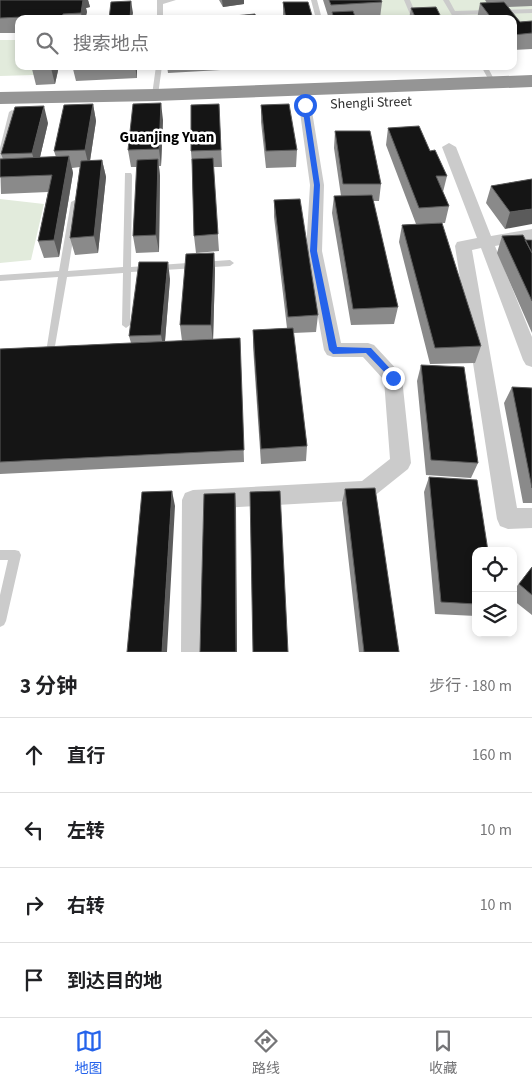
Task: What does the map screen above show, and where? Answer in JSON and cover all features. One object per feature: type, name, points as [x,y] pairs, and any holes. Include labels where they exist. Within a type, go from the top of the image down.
[{"type":"highway","name":"Shengli Street","points":[[4,108],[155,95],[443,84],[488,74],[532,81]]},
{"type":"highway","name":"Shengli Street","points":[[4,108],[152,110],[532,96]]},
{"type":"street","points":[[193,652],[193,500],[366,490],[401,463],[393,378],[368,350],[333,350],[314,251],[317,185],[305,105]]},
{"type":"street","points":[[449,147],[532,360]]},
{"type":"street","points":[[532,234],[463,246],[508,519],[532,518]]},
{"type":"lane","points":[[160,15],[160,1],[173,0]]},
{"type":"lane","points":[[314,0],[318,15]]},
{"type":"lane","points":[[407,0],[413,15]]},
{"type":"lane","points":[[446,0],[455,15]]},
{"type":"lane","points":[[471,15],[532,11]]},
{"type":"lane","points":[[155,95],[158,70]]},
{"type":"lane","points":[[0,162],[4,108]]},
{"type":"lane","points":[[126,325],[128,175]]},
{"type":"lane","points":[[51,346],[77,191]]},
{"type":"lane","points":[[0,278],[230,263]]},
{"type":"lane","points":[[0,555],[15,555],[0,621]]},
{"type":"green space","points":[[348,0],[532,0],[532,35],[517,22],[517,15],[354,15]]},
{"type":"green space","points":[[0,40],[15,40],[15,70],[35,70],[34,75],[0,76]]},
{"type":"green space","points":[[0,199],[44,204],[31,260],[0,263]]},
{"type":"building","points":[[0,0],[83,0],[81,13],[15,15],[15,17],[0,18]]},
{"type":"building","points":[[329,0],[381,0],[382,2],[331,5]]},
{"type":"building","points":[[131,1],[130,15],[109,15],[111,2]]},
{"type":"building","points":[[283,2],[308,2],[312,15],[285,15]]},
{"type":"building","points":[[504,2],[514,15],[489,15],[480,3]]},
{"type":"building","points":[[436,7],[440,15],[414,15],[411,8]]},
{"type":"building","points":[[353,11],[354,15],[333,15],[332,12]]},
{"type":"building","points":[[517,18],[520,22],[532,21],[532,33],[517,35]]},
{"type":"building","points":[[161,103],[159,149],[128,150],[133,104]]},
{"type":"building","points":[[93,104],[85,150],[54,151],[64,105]]},
{"type":"building","points":[[219,104],[221,150],[191,151],[191,105]]},
{"type":"building","points":[[289,104],[297,150],[266,151],[261,105]]},
{"type":"building","points":[[44,106],[32,153],[1,154],[15,107]]},
{"type":"building","points":[[419,126],[430,151],[435,150],[447,176],[436,176],[449,206],[419,208],[388,128]]},
{"type":"building","points":[[335,131],[370,131],[381,184],[343,184]]},
{"type":"building","points":[[69,156],[54,240],[38,241],[52,175],[0,177],[0,159]]},
{"type":"building","points":[[213,158],[218,234],[194,236],[192,159]]},
{"type":"building","points":[[158,159],[156,235],[133,236],[137,160]]},
{"type":"building","points":[[102,160],[94,236],[70,238],[81,161]]},
{"type":"building","points":[[532,179],[532,209],[510,212],[491,186]]},
{"type":"building","points":[[372,195],[398,307],[353,309],[334,196]]},
{"type":"building","points":[[300,199],[318,315],[288,317],[274,200]]},
{"type":"building","points":[[442,223],[481,346],[435,348],[402,225]]},
{"type":"building","points":[[523,235],[532,253],[532,301],[502,236]]},
{"type":"building","points":[[525,240],[532,240],[532,253]]},
{"type":"building","points":[[214,253],[211,325],[180,325],[186,254]]},
{"type":"building","points":[[139,262],[168,262],[161,335],[129,336]]},
{"type":"building","points":[[293,328],[307,446],[261,449],[253,330]]},
{"type":"building","points":[[240,338],[244,450],[0,462],[0,349]]},
{"type":"building","points":[[421,365],[464,367],[478,463],[431,460]]},
{"type":"building","points":[[512,387],[532,388],[532,488]]},
{"type":"building","points":[[429,477],[477,480],[487,547],[472,547],[472,604],[441,602]]},
{"type":"building","points":[[375,488],[399,652],[364,652],[345,489]]},
{"type":"building","points":[[172,491],[162,652],[127,652],[142,492]]},
{"type":"building","points":[[280,491],[288,652],[253,652],[250,492]]},
{"type":"building","points":[[235,493],[236,652],[200,652],[204,494]]},
{"type":"building","points":[[532,567],[532,595],[519,584]]},
{"type":"district","name":"Guanjing Yuan","points":[[167,137]]},
{"type":"route","points":[[305,105],[317,185],[314,251],[333,350],[368,350],[393,378]]}]
